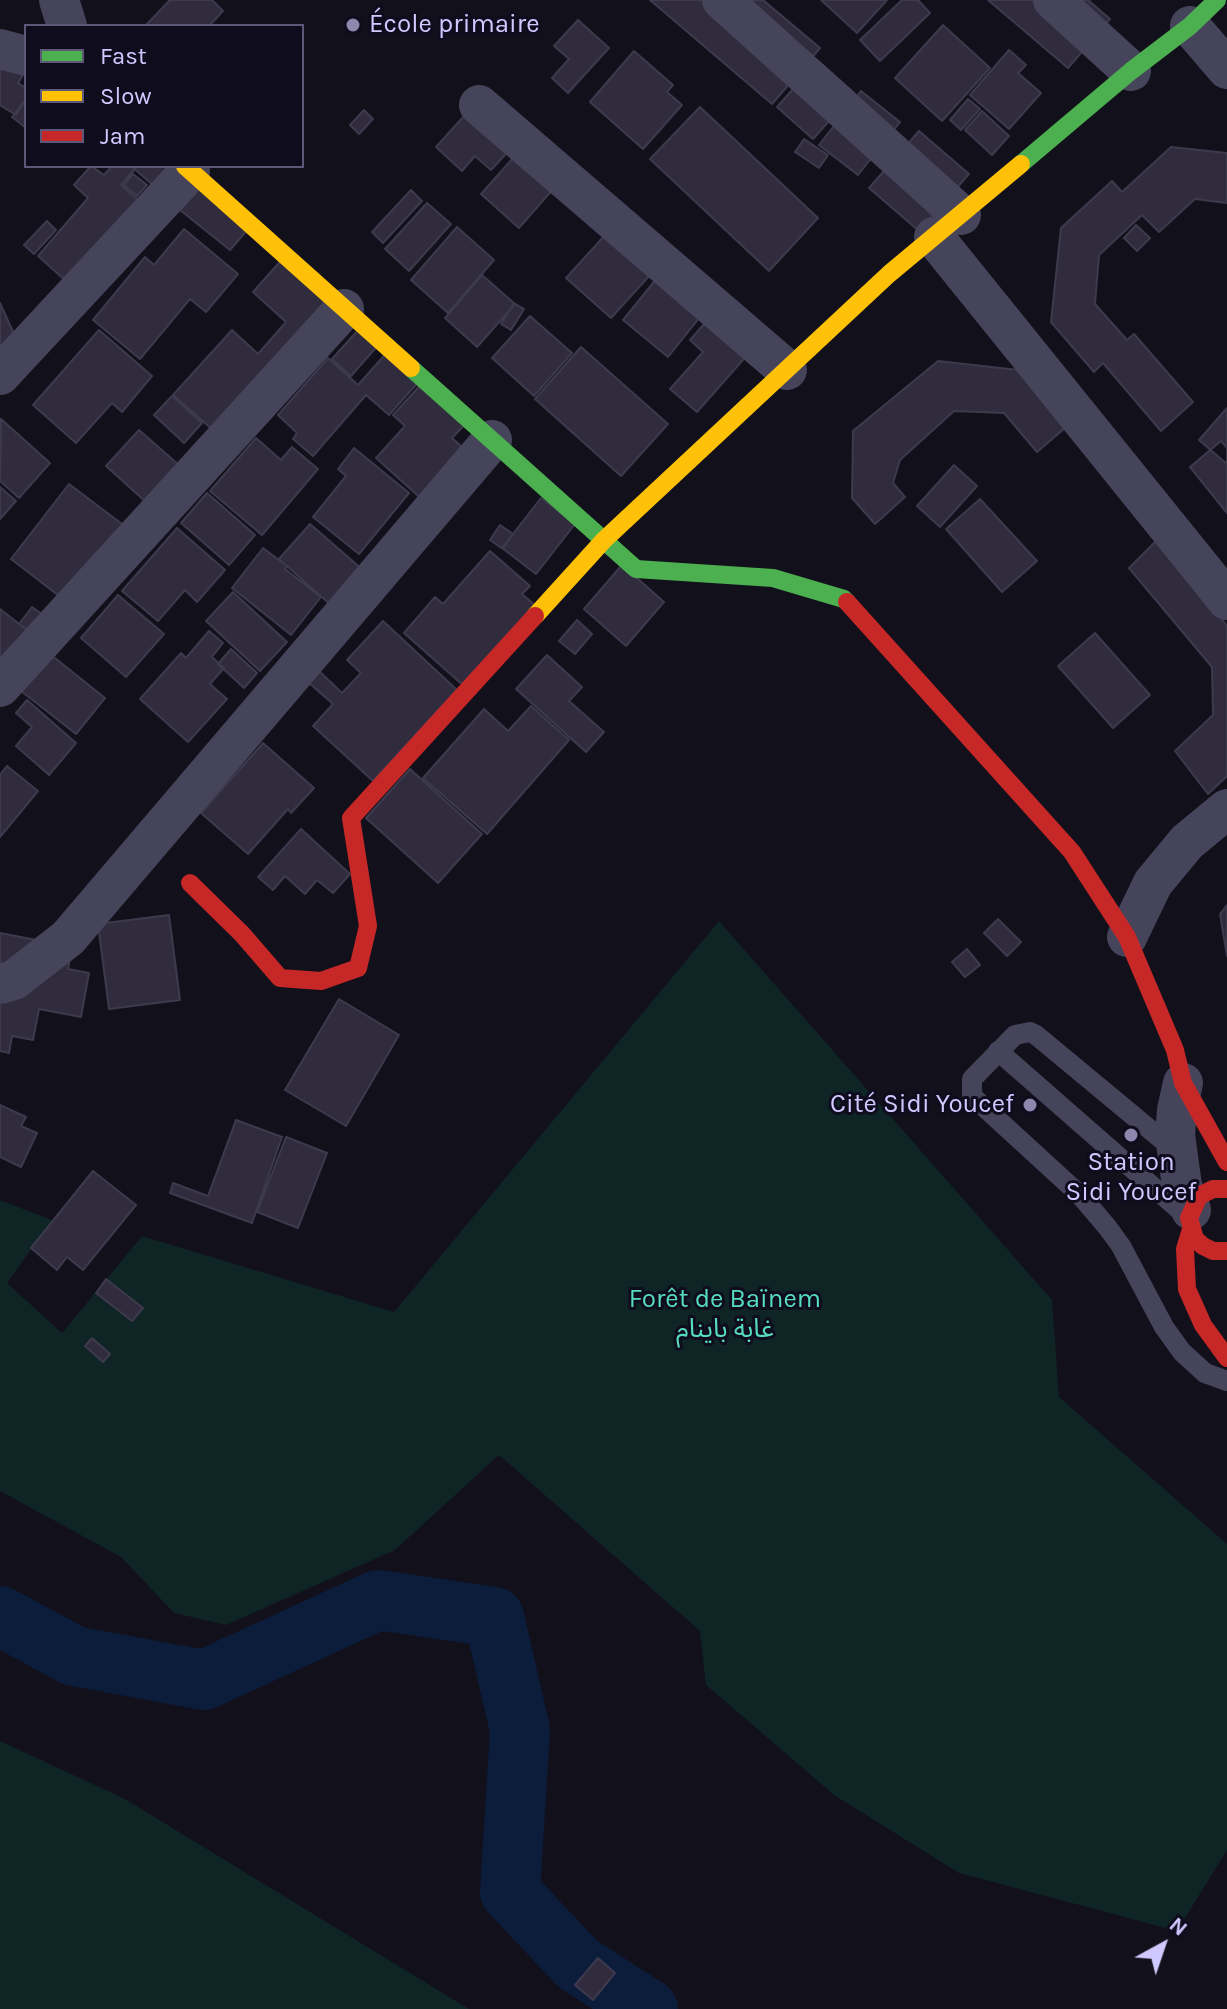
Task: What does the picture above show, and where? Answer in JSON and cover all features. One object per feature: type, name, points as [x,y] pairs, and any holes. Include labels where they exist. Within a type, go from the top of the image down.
[{"type":"street","points":[[59,0],[66,24]]},
{"type":"street","points":[[722,0],[947,226],[1227,600]]},
{"type":"street","points":[[1053,0],[1131,71]]},
{"type":"street","points":[[190,883],[242,934],[280,978],[321,981],[358,968],[368,926],[351,818],[604,540],[889,274],[1204,13],[1227,69]]},
{"type":"street","points":[[0,49],[24,55]]},
{"type":"street","points":[[479,105],[787,370]]},
{"type":"street","points":[[3,356],[187,168],[636,569],[773,578],[844,599],[1072,852],[1127,937],[1175,1050],[1183,1083],[1227,1162]]},
{"type":"street","points":[[0,687],[344,309]]},
{"type":"street","points":[[0,984],[14,980],[68,938],[492,440]]},
{"type":"street","points":[[1127,937],[1153,883],[1187,842],[1227,809]]},
{"type":"street","points":[[1183,1083],[1177,1110],[1177,1152],[1182,1186],[1208,1203]]},
{"type":"street","points":[[1208,1203],[1203,1246],[1213,1251],[1227,1251]]},
{"type":"street","points":[[1208,1203],[1185,1249],[1187,1289],[1203,1325],[1227,1358]]},
{"type":"lane","points":[[1177,1152],[1036,1035],[1023,1032],[1015,1035],[972,1079],[972,1096],[1095,1211],[1121,1246],[1164,1327],[1182,1352],[1205,1373],[1227,1381]]},
{"type":"lane","points":[[998,1051],[1208,1203]]},
{"type":"green space","name":"Forêt de Baïnem غابة باينام","points":[[719,921],[1052,1300],[1059,1397],[1227,1544],[1227,1850],[1177,1931],[959,1873],[834,1795],[706,1685],[700,1631],[499,1455],[395,1550],[226,1625],[174,1613],[121,1557],[0,1491],[0,1200],[52,1220],[7,1283],[62,1333],[142,1236],[394,1312]]},
{"type":"green space","points":[[0,1741],[125,1799],[469,2009],[0,2009]]},
{"type":"building","points":[[170,0],[212,0],[223,11],[211,24],[147,24]]},
{"type":"building","points":[[650,0],[763,0],[820,48],[772,104]]},
{"type":"building","points":[[821,0],[887,0],[857,33]]},
{"type":"building","points":[[902,0],[918,0],[930,13],[880,61],[860,40]]},
{"type":"building","points":[[988,0],[1088,0],[1110,19],[1068,68]]},
{"type":"building","points":[[578,20],[609,48],[568,93],[552,78],[569,59],[554,46]]},
{"type":"building","points":[[943,25],[990,68],[942,121],[895,78]]},
{"type":"building","points":[[0,40],[24,68],[18,83],[24,87],[24,102],[16,115],[0,105]]},
{"type":"building","points":[[1009,50],[1026,65],[1018,73],[1041,93],[1009,129],[970,95]]},
{"type":"building","points":[[634,51],[673,85],[667,92],[682,105],[643,149],[590,102]]},
{"type":"building","points":[[818,61],[854,93],[813,139],[777,107]]},
{"type":"building","points":[[861,91],[900,122],[858,175],[819,145]]},
{"type":"building","points":[[968,99],[980,109],[961,130],[950,120]]},
{"type":"building","points":[[24,102],[24,126],[12,117]]},
{"type":"building","points":[[700,107],[818,218],[769,271],[650,159]]},
{"type":"building","points":[[364,110],[373,119],[359,134],[350,125]]},
{"type":"building","points":[[982,111],[1009,136],[992,155],[965,130]]},
{"type":"building","points":[[464,116],[523,135],[491,170],[475,156],[462,171],[436,147]]},
{"type":"building","points":[[919,131],[969,174],[919,231],[869,188]]},
{"type":"building","points":[[530,139],[567,173],[519,228],[481,194]]},
{"type":"building","points":[[804,139],[828,155],[819,168],[795,152]]},
{"type":"building","points":[[1171,147],[1227,153],[1227,203],[1195,199],[1159,232],[1142,215],[1099,255],[1095,304],[1127,340],[1134,334],[1193,402],[1161,431],[1103,363],[1094,372],[1051,322],[1061,228],[1112,181],[1122,192]]},
{"type":"building","points":[[89,168],[104,175],[110,168],[135,169],[121,185],[137,199],[76,290],[38,256],[88,198],[74,185]]},
{"type":"building","points":[[133,168],[189,168],[168,198]]},
{"type":"building","points":[[133,174],[147,185],[137,196],[124,185]]},
{"type":"building","points":[[198,188],[249,228],[230,250],[180,210]]},
{"type":"building","points":[[411,190],[422,201],[383,243],[372,232]]},
{"type":"building","points":[[427,203],[451,224],[409,271],[385,249]]},
{"type":"building","points":[[626,212],[671,252],[611,318],[566,278]]},
{"type":"building","points":[[47,221],[56,230],[34,254],[24,245]]},
{"type":"building","points":[[1136,225],[1150,238],[1137,251],[1124,238]]},
{"type":"building","points":[[457,227],[494,260],[448,313],[411,280]]},
{"type":"building","points":[[184,229],[238,274],[206,312],[190,299],[140,359],[93,320],[145,257],[154,265]]},
{"type":"building","points":[[286,255],[342,304],[214,431],[173,395],[232,330],[258,354],[286,322],[253,292]]},
{"type":"building","points":[[675,256],[720,292],[668,357],[623,320]]},
{"type":"building","points":[[482,275],[515,304],[477,347],[445,318]]},
{"type":"building","points":[[0,303],[19,345],[0,354]]},
{"type":"building","points":[[514,303],[524,309],[511,330],[501,324]]},
{"type":"building","points":[[712,315],[764,336],[697,412],[670,389],[703,352],[690,340]]},
{"type":"building","points":[[530,316],[572,353],[534,396],[492,358]]},
{"type":"building","points":[[360,328],[379,344],[351,376],[332,359]]},
{"type":"building","points":[[99,330],[152,376],[122,412],[112,403],[76,443],[33,405]]},
{"type":"building","points":[[581,347],[668,424],[621,476],[535,399]]},
{"type":"building","points":[[390,349],[422,378],[389,415],[366,395],[313,456],[293,439],[297,433],[278,415],[328,358],[358,385]]},
{"type":"building","points":[[938,361],[1027,371],[1072,422],[1037,452],[1004,413],[954,411],[900,460],[893,483],[905,497],[875,524],[852,498],[853,431]]},
{"type":"building","points":[[426,379],[474,415],[452,438],[470,454],[426,503],[376,458],[405,426],[393,415]]},
{"type":"building","points":[[172,396],[202,423],[184,443],[154,415]]},
{"type":"building","points":[[1227,408],[1227,464],[1199,440]]},
{"type":"building","points":[[1,419],[50,463],[19,498],[0,481]]},
{"type":"building","points":[[139,430],[180,466],[147,503],[106,466]]},
{"type":"building","points":[[256,438],[281,460],[292,447],[318,469],[262,535],[210,491]]},
{"type":"building","points":[[1221,441],[1227,448],[1227,513],[1190,467]]},
{"type":"building","points":[[354,448],[409,493],[359,554],[313,517],[346,476],[338,469]]},
{"type":"building","points":[[954,465],[977,486],[940,527],[917,506]]},
{"type":"building","points":[[69,484],[126,527],[72,606],[11,559]]},
{"type":"building","points":[[0,487],[16,501],[0,519]]},
{"type":"building","points":[[207,493],[255,535],[229,565],[181,523]]},
{"type":"building","points":[[541,498],[575,524],[536,574],[502,548]]},
{"type":"building","points":[[980,499],[1037,561],[1002,592],[946,529]]},
{"type":"building","points":[[310,524],[364,571],[332,606],[279,559]]},
{"type":"building","points":[[500,525],[513,534],[503,549],[490,540]]},
{"type":"building","points":[[177,528],[225,570],[197,602],[185,590],[158,621],[122,591]]},
{"type":"building","points":[[1159,538],[1227,626],[1227,776],[1208,794],[1175,751],[1213,715],[1212,667],[1129,568]]},
{"type":"building","points":[[263,548],[321,597],[291,635],[232,588]]},
{"type":"building","points":[[490,551],[530,586],[522,594],[536,606],[465,687],[404,633],[435,597],[443,604]]},
{"type":"building","points":[[622,565],[664,602],[626,646],[584,609]]},
{"type":"building","points":[[233,592],[287,642],[260,671],[206,621]]},
{"type":"building","points":[[118,595],[164,634],[126,677],[81,638]]},
{"type":"building","points":[[32,607],[42,614],[29,631],[19,624]]},
{"type":"building","points":[[0,609],[32,634],[0,670]]},
{"type":"building","points":[[577,620],[592,634],[575,654],[559,641]]},
{"type":"building","points":[[383,621],[457,690],[373,781],[313,726],[333,704],[308,682],[319,671],[342,693],[361,673],[347,660]]},
{"type":"building","points":[[209,631],[223,643],[212,657],[224,668],[210,684],[227,699],[188,742],[140,699],[181,653],[186,658]]},
{"type":"building","points":[[1095,633],[1150,695],[1113,728],[1058,666]]},
{"type":"building","points":[[231,649],[257,673],[244,688],[218,664]]},
{"type":"building","points":[[50,654],[105,698],[76,734],[21,691]]},
{"type":"building","points":[[547,655],[582,687],[569,701],[604,732],[586,752],[516,689]]},
{"type":"building","points":[[27,700],[76,743],[49,775],[16,746],[32,727],[16,713]]},
{"type":"building","points":[[531,706],[569,740],[487,834],[423,778],[484,709],[508,731]]},
{"type":"building","points":[[263,743],[314,788],[291,813],[288,809],[248,854],[201,813]]},
{"type":"building","points":[[7,766],[38,791],[0,837],[0,775]]},
{"type":"building","points":[[410,769],[482,834],[438,883],[366,818]]},
{"type":"building","points":[[301,829],[350,874],[333,893],[317,880],[305,894],[285,876],[273,890],[258,877]]},
{"type":"building","points":[[1227,905],[1227,956],[1220,914]]},
{"type":"building","points":[[169,915],[180,1000],[109,1009],[98,924]]},
{"type":"building","points":[[998,919],[1021,942],[1007,956],[984,933]]},
{"type":"building","points":[[0,933],[72,947],[68,969],[89,973],[81,1017],[39,1009],[33,1040],[12,1036],[9,1053],[0,1051]]},
{"type":"building","points":[[967,949],[980,965],[965,977],[952,962]]},
{"type":"building","points":[[339,999],[399,1035],[346,1126],[285,1090]]},
{"type":"building","points":[[0,1105],[26,1117],[21,1126],[37,1133],[21,1167],[0,1157]]},
{"type":"building","points":[[236,1120],[282,1137],[252,1223],[170,1193],[173,1183],[208,1196]]},
{"type":"building","points":[[286,1137],[327,1153],[298,1228],[257,1212]]},
{"type":"building","points":[[93,1171],[136,1205],[83,1270],[67,1257],[57,1270],[31,1248]]},
{"type":"building","points":[[106,1279],[143,1308],[132,1321],[96,1293]]},
{"type":"building","points":[[92,1338],[110,1354],[103,1362],[85,1346]]},
{"type":"building","points":[[598,1958],[615,1973],[593,2000],[575,1985]]},
{"type":"waterway","points":[[0,1616],[74,1656],[204,1680],[378,1600],[494,1617],[520,1730],[510,1892],[578,1964],[648,2009]]},
{"type":"traffic: fast","points":[[1021,164],[1131,71],[1190,26],[1217,0]]},
{"type":"traffic: fast","points":[[411,368],[636,569],[773,578],[847,602]]},
{"type":"traffic: slow","points":[[535,616],[604,540],[889,274],[1021,164]]},
{"type":"traffic: slow","points":[[187,168],[411,368]]},
{"type":"traffic: jam","points":[[847,602],[1072,852],[1127,937],[1175,1050],[1183,1083],[1227,1162]]},
{"type":"traffic: jam","points":[[190,883],[242,934],[280,978],[321,981],[358,968],[368,926],[351,818],[535,616]]},
{"type":"traffic: jam","points":[[1227,1189],[1213,1189],[1199,1196],[1189,1218],[1195,1239],[1203,1246],[1213,1251],[1227,1251]]},
{"type":"traffic: jam","points":[[1191,1229],[1185,1249],[1187,1289],[1203,1325],[1227,1358]]},
{"type":"place","name":"École primaire","points":[[353,25]]},
{"type":"place","name":"Cité Sidi Youcef","points":[[1030,1105]]},
{"type":"place","name":"Station Sidi Youcef","points":[[1131,1135]]}]
